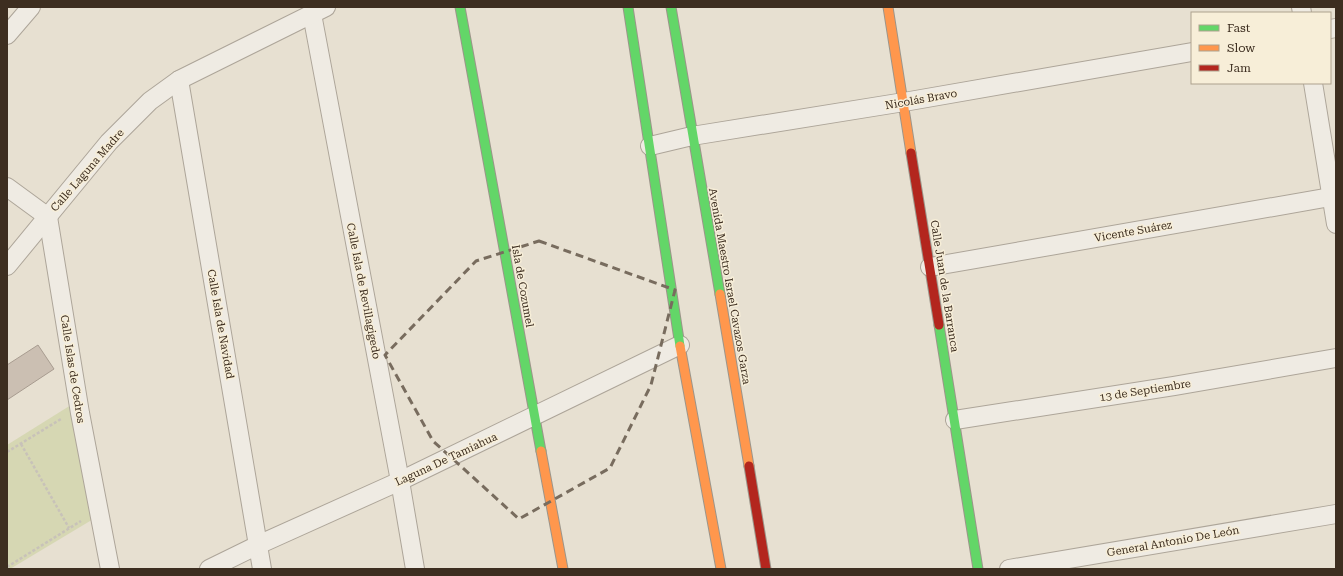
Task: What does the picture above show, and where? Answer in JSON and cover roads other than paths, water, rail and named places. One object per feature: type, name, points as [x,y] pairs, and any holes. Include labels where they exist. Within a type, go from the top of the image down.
[{"type":"street","points":[[7,35],[32,7]]},
{"type":"street","name":"Isla de Cozumel","points":[[460,7],[563,569]]},
{"type":"street","points":[[628,7],[680,345],[722,569]]},
{"type":"street","name":"Avenida Maestro Israel Cavazos Garza","points":[[672,7],[692,136],[766,569]]},
{"type":"street","name":"Calle Juan de la Barranca","points":[[888,7],[978,569]]},
{"type":"street","name":"Calle Laguna Madre","points":[[7,266],[109,142],[150,102],[179,80],[319,11]]},
{"type":"street","name":"Calle Isla de Revillagigedo","points":[[319,11],[415,569]]},
{"type":"street","name":"Nicolás Bravo","points":[[650,146],[692,136],[904,102],[1191,52]]},
{"type":"street","name":"Calle Isla de Navidad","points":[[179,80],[262,569]]},
{"type":"street","points":[[1314,84],[1334,196],[1336,224]]},
{"type":"street","points":[[7,187],[48,217]]},
{"type":"street","name":"Vicente Suárez","points":[[930,267],[1334,196]]},
{"type":"street","name":"Calle Islas de Cedros","points":[[48,217],[80,413],[110,569]]},
{"type":"street","name":"Laguna De Tamiahua","points":[[209,569],[258,545],[400,481],[680,345]]},
{"type":"street","name":"13 de Septiembre","points":[[954,420],[1174,386],[1336,358]]},
{"type":"street","name":"General Antonio De León","points":[[1009,569],[1336,514]]}]
